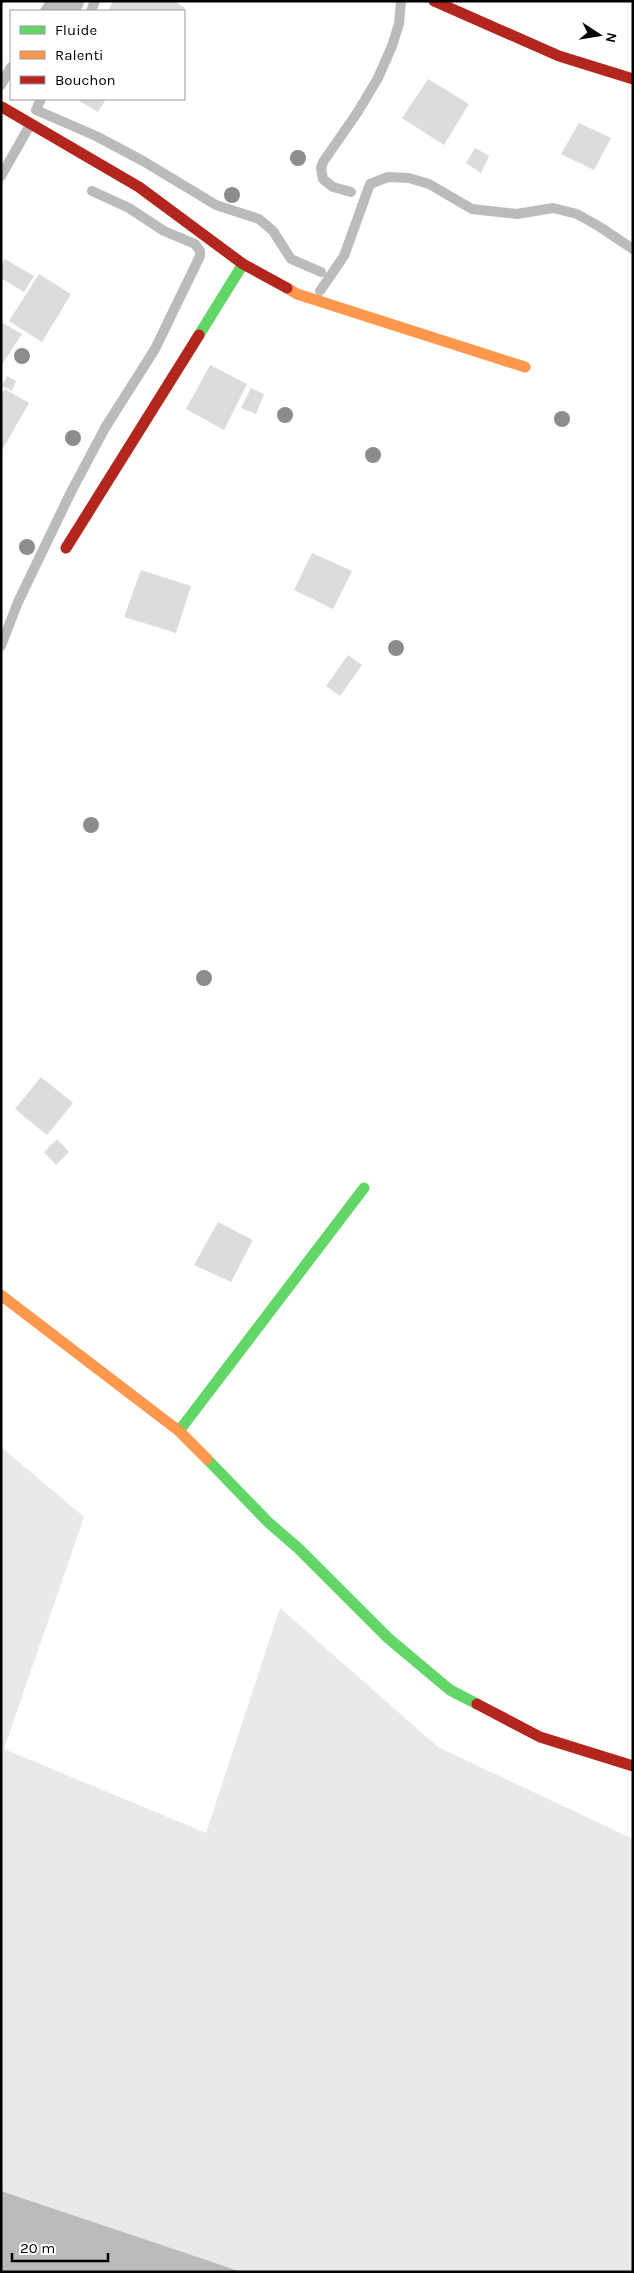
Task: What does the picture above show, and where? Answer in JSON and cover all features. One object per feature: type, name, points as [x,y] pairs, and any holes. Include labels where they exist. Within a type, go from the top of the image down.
[{"type":"street","points":[[434,1],[558,56],[633,79]]},
{"type":"street","points":[[5,103],[139,187],[243,264],[297,294],[525,367]]},
{"type":"street","points":[[66,548],[243,264]]},
{"type":"street","points":[[179,1431],[364,1188]]},
{"type":"street","points":[[1,1295],[179,1431],[269,1523],[298,1548],[388,1638],[450,1690],[540,1737],[633,1766]]},
{"type":"shaded area","points":[[1,1447],[84,1517],[4,1749],[206,1833],[280,1608],[438,1747],[633,1839],[633,2272],[242,2272],[1,2191]]},
{"type":"shaded area","points":[[1,2191],[242,2272],[1,2272]]},
{"type":"building","points":[[113,1],[174,1],[185,8],[184,10],[108,10]]},
{"type":"building","points":[[428,79],[469,104],[444,145],[402,118]]},
{"type":"building","points":[[78,100],[105,100],[98,112]]},
{"type":"building","points":[[579,123],[611,138],[594,170],[561,154]]},
{"type":"building","points":[[475,148],[489,156],[481,173],[466,163]]},
{"type":"building","points":[[5,259],[34,276],[24,292],[1,278],[1,266]]},
{"type":"building","points":[[39,274],[71,294],[42,342],[9,321]]},
{"type":"building","points":[[1,322],[22,334],[1,366]]},
{"type":"building","points":[[210,365],[247,384],[224,430],[186,409]]},
{"type":"building","points":[[7,376],[16,381],[12,391],[2,386]]},
{"type":"building","points":[[251,388],[264,394],[256,414],[241,408]]},
{"type":"building","points":[[5,389],[29,403],[1,452],[1,396]]},
{"type":"building","points":[[312,553],[352,571],[333,609],[294,590]]},
{"type":"building","points":[[141,570],[191,586],[176,633],[124,617]]},
{"type":"building","points":[[348,655],[362,665],[340,696],[326,686]]},
{"type":"building","points":[[41,1077],[73,1103],[47,1135],[15,1109]]},
{"type":"building","points":[[57,1139],[69,1152],[56,1165],[44,1152]]},
{"type":"building","points":[[218,1222],[253,1240],[231,1282],[194,1265]]},
{"type":"waterway","points":[[46,10],[52,1]]},
{"type":"waterway","points":[[91,10],[95,1]]},
{"type":"waterway","points":[[351,192],[333,187],[323,179],[321,168],[323,162],[357,113],[378,78],[399,24],[401,1]]},
{"type":"waterway","points":[[1,85],[10,69]]},
{"type":"waterway","points":[[41,100],[36,110],[96,136],[143,161],[216,205],[259,219],[273,231],[291,259],[321,272]]},
{"type":"waterway","points":[[1,176],[30,125]]},
{"type":"waterway","points":[[320,291],[344,256],[370,184],[388,177],[409,178],[429,184],[472,209],[517,214],[553,208],[577,214],[633,249]]},
{"type":"waterway","points":[[1,646],[18,602],[71,492],[105,428],[155,349],[200,256],[200,251],[195,244],[164,231],[129,208],[92,191]]},
{"type":"traffic: fast","points":[[199,335],[243,264]]},
{"type":"traffic: fast","points":[[179,1431],[364,1188]]},
{"type":"traffic: fast","points":[[207,1459],[269,1523],[298,1548],[388,1638],[450,1690],[477,1704]]},
{"type":"traffic: slow","points":[[287,288],[297,294],[525,367]]},
{"type":"traffic: slow","points":[[1,1295],[179,1431],[207,1459]]},
{"type":"traffic: jam","points":[[434,1],[559,56],[633,79]]},
{"type":"traffic: jam","points":[[2,107],[139,187],[243,264],[287,288]]},
{"type":"traffic: jam","points":[[66,548],[199,335]]},
{"type":"traffic: jam","points":[[477,1704],[540,1737],[633,1766]]}]
